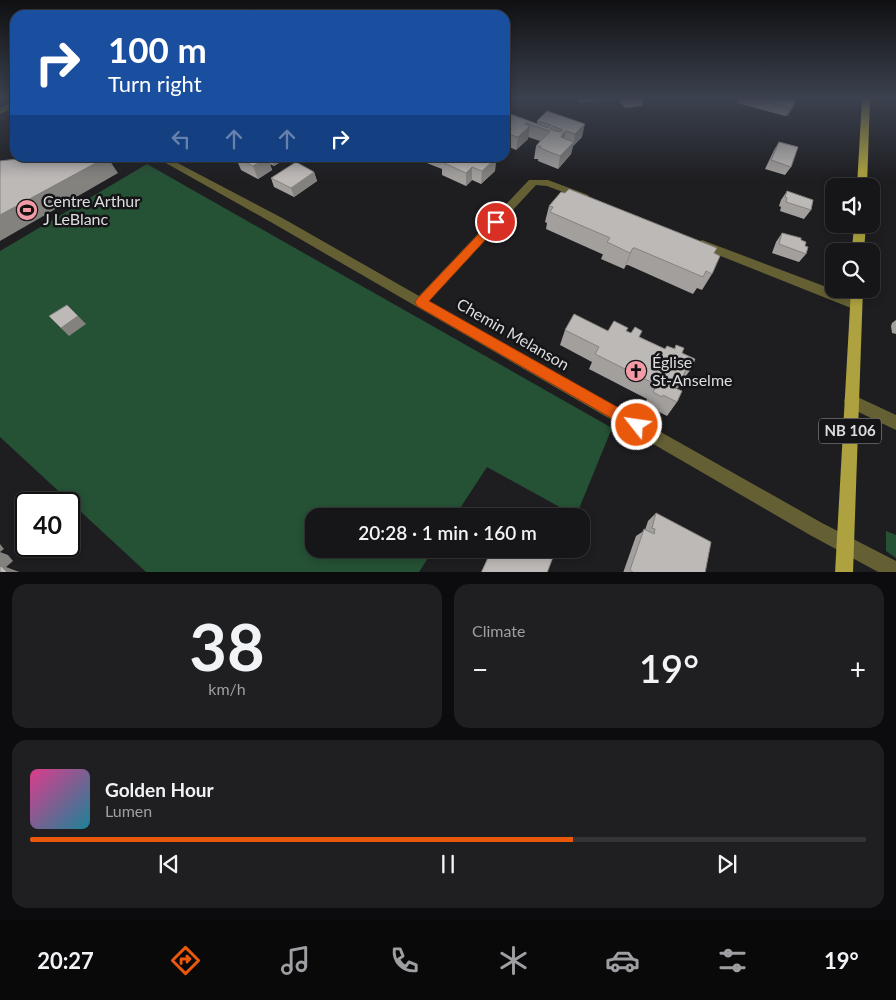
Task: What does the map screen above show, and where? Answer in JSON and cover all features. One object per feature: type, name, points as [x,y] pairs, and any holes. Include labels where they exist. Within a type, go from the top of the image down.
[{"type":"main road","points":[[862,178],[865,126]]},
{"type":"main road","name":"NB 106","points":[[844,572],[856,298]]},
{"type":"street","name":"Chemin Melanson","points":[[169,162],[896,571]]},
{"type":"street","points":[[421,302],[533,182],[548,183],[594,201]]},
{"type":"street","points":[[693,240],[825,285]]},
{"type":"street","points":[[851,401],[896,423]]},
{"type":"green space","points":[[147,164],[612,428],[579,508],[561,508],[487,467],[460,508],[305,508],[305,558],[428,558],[419,572],[146,572],[80,511],[80,492],[59,492],[0,437],[0,251]]},
{"type":"green space","points":[[886,531],[896,535],[896,558],[886,551]]},
{"type":"building","points":[[510,126],[530,126],[518,137],[510,135]]},
{"type":"building","points":[[534,126],[548,128],[550,126],[583,126],[575,134],[566,131],[563,133],[561,137],[574,142],[560,156],[540,148],[541,146],[536,146],[550,131]],"holes":[[[553,126],[563,130],[560,132],[550,129]]]},
{"type":"building","points":[[779,142],[798,147],[791,167],[771,160]]},
{"type":"building","points":[[10,160],[10,162],[98,162],[0,215],[0,161]]},
{"type":"building","points":[[245,162],[260,162],[253,166]]},
{"type":"building","points":[[296,162],[314,172],[291,188],[271,178]]},
{"type":"building","points":[[442,162],[492,162],[482,171],[472,167],[466,173]]},
{"type":"building","points":[[569,189],[717,248],[714,253],[720,256],[712,274],[706,271],[703,277],[635,248],[630,253],[607,242],[610,238],[550,212],[553,207],[549,206],[561,192],[565,193]]},
{"type":"building","points":[[787,191],[813,200],[811,210],[786,202]]},
{"type":"building","points":[[782,233],[801,238],[801,240],[806,242],[805,246],[808,247],[806,254],[779,244]]},
{"type":"building","points":[[67,305],[78,316],[61,328],[49,316]]},
{"type":"building","points":[[574,314],[608,331],[614,321],[628,328],[626,331],[631,333],[635,327],[642,331],[639,337],[665,349],[667,346],[675,349],[676,345],[684,348],[682,353],[695,359],[691,369],[685,366],[686,369],[679,387],[676,386],[675,388],[682,391],[677,402],[653,392],[657,385],[595,354],[599,347],[565,330]]},
{"type":"building","points":[[656,513],[711,542],[705,572],[633,572],[630,570],[644,529],[654,534],[655,529],[652,528]]},
{"type":"building","points":[[488,558],[553,558],[547,572],[481,572]]},
{"type":"building","points":[[1,566],[7,572],[0,572]]},
{"type":"place","name":"Centre Arthur J LeBlanc","points":[[27,210]]},
{"type":"place","name":"Église St-Anselme","points":[[636,371]]},
{"type":"route","points":[[496,222],[421,302],[637,425]]}]
